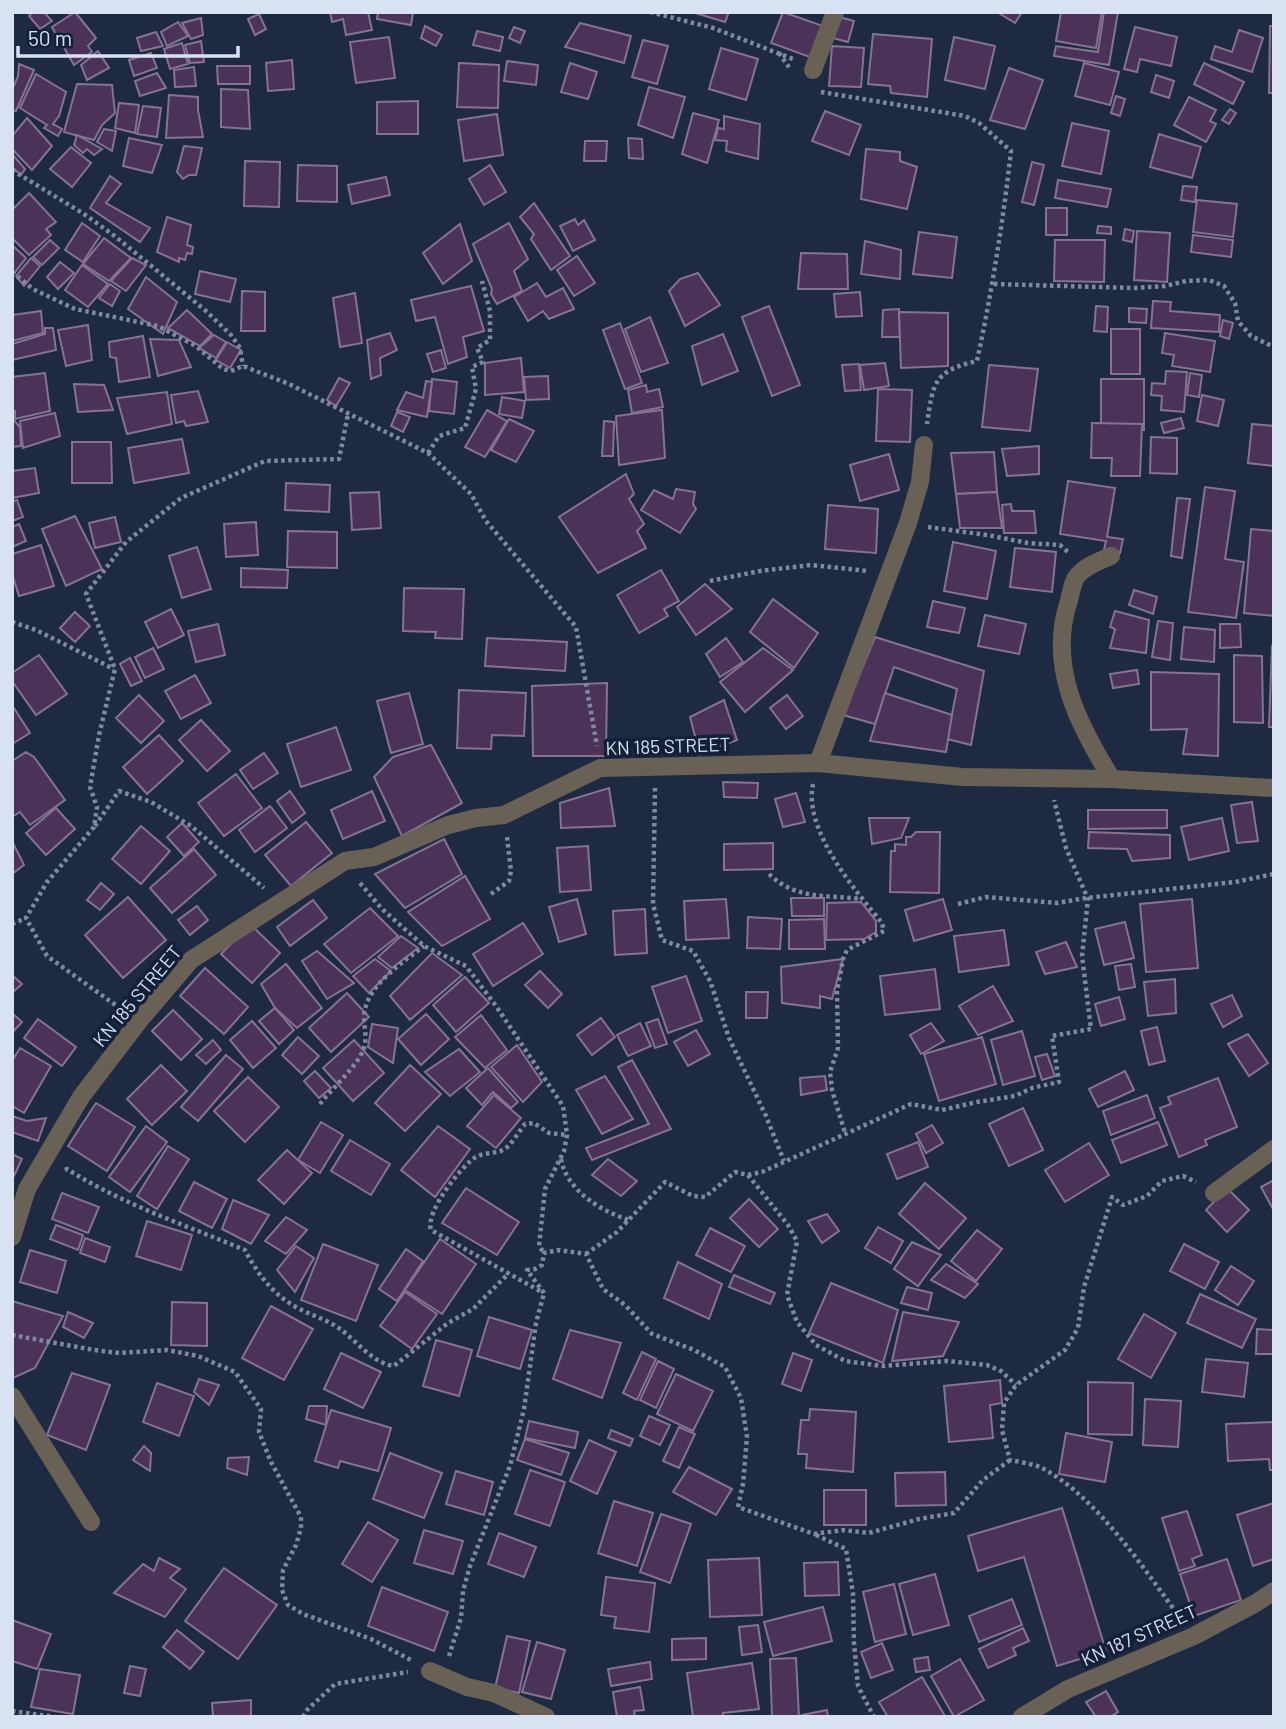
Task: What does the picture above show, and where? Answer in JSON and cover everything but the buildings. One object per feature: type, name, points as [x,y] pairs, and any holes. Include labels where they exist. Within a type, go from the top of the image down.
[{"type":"street","points":[[811,76],[835,12]]},
{"type":"street","points":[[818,763],[908,523],[920,482],[925,445]]},
{"type":"street","points":[[1111,556],[1090,565],[1077,576],[1066,610],[1060,653],[1068,692],[1086,737],[1112,779]]},
{"type":"street","name":"KN 185 STREET","points":[[12,1237],[27,1189],[81,1097],[139,1021],[191,960],[345,861],[374,857],[448,824],[504,815],[600,768],[818,763],[963,777],[1112,779],[1274,788]]},
{"type":"street","points":[[1214,1193],[1274,1149]]},
{"type":"street","points":[[12,1396],[91,1522]]},
{"type":"street","name":"KN 187 STREET","points":[[1022,1717],[1068,1689],[1194,1636],[1274,1591]]},
{"type":"street","points":[[430,1671],[467,1687],[494,1693],[546,1717]]},
{"type":"path","points":[[650,12],[713,27],[779,53],[790,70],[811,76],[821,93],[965,116],[979,123],[1011,150],[994,284],[977,361],[953,366],[934,386],[925,445]]},
{"type":"path","points":[[12,170],[85,214],[206,312],[231,335],[240,348],[243,366]]},
{"type":"path","points":[[12,272],[33,289],[75,309],[158,326],[196,345],[223,369],[231,371],[243,366],[289,384],[428,453],[471,494],[486,521],[576,627],[600,768]]},
{"type":"path","points":[[994,284],[1134,288],[1209,280],[1224,286],[1235,303],[1238,321],[1251,336],[1274,347]]},
{"type":"path","points":[[428,453],[439,436],[465,428],[476,389],[472,368],[483,362],[477,348],[489,340],[489,312],[482,281]]},
{"type":"path","points":[[94,827],[97,807],[90,787],[115,669],[86,594],[125,542],[181,498],[265,461],[339,459],[348,414]]},
{"type":"path","points":[[908,523],[1028,543],[1060,545],[1077,562],[1077,576]]},
{"type":"path","points":[[710,581],[811,565],[889,574]]},
{"type":"path","points":[[12,622],[37,629],[115,669]]},
{"type":"path","points":[[818,763],[811,791],[814,814],[828,850],[882,923],[884,930],[847,950],[843,959],[837,991],[838,1048],[830,1072],[832,1090],[845,1133]]},
{"type":"path","points":[[655,767],[653,904],[662,940],[693,951],[710,981],[729,1038],[784,1161]]},
{"type":"path","points":[[544,1253],[559,1251],[586,1254],[617,1232],[665,1182],[693,1196],[705,1198],[735,1172],[748,1175],[762,1172],[911,1104],[942,1110],[1015,1096],[1032,1088],[1059,1082],[1052,1036],[1091,1029],[1082,956],[1086,898],[1055,812],[1051,778]]},
{"type":"path","points":[[12,924],[26,918],[47,882],[94,827],[119,792],[151,802],[191,827],[281,902]]},
{"type":"path","points":[[491,894],[509,881],[510,855],[504,815]]},
{"type":"path","points":[[345,861],[350,873],[382,909],[424,946],[466,967],[496,1006],[563,1106],[567,1135],[561,1158],[545,1189],[539,1246],[544,1253],[542,1265],[527,1270],[544,1293]]},
{"type":"path","points":[[769,874],[781,886],[799,893],[863,899]]},
{"type":"path","points":[[958,904],[986,897],[1057,903],[1235,882],[1274,874]]},
{"type":"path","points":[[26,918],[47,956],[139,1021]]},
{"type":"path","points":[[320,1104],[353,1066],[364,1048],[364,1013],[368,1000],[398,965],[424,946]]},
{"type":"path","points":[[544,1293],[431,1230],[431,1216],[449,1186],[468,1163],[479,1155],[504,1150],[525,1124],[534,1123],[549,1133],[567,1135]]},
{"type":"path","points":[[561,1158],[562,1169],[587,1198],[610,1214],[629,1220]]},
{"type":"path","points":[[27,1189],[67,1169],[100,1190],[126,1202],[245,1250],[253,1266],[268,1285],[291,1304],[340,1329],[384,1365],[394,1366],[449,1323],[473,1309],[508,1274]]},
{"type":"path","points":[[748,1175],[789,1225],[797,1241],[788,1295],[797,1322],[816,1345],[845,1361],[882,1366],[947,1361],[987,1365],[1001,1371],[1016,1385]]},
{"type":"path","points":[[1010,1460],[1002,1430],[1004,1403],[1016,1385],[1065,1350],[1078,1328],[1084,1287],[1112,1198],[1123,1205],[1147,1196],[1162,1181],[1183,1176],[1214,1193]]},
{"type":"path","points":[[586,1254],[603,1289],[625,1306],[652,1334],[694,1350],[725,1367],[741,1398],[747,1437],[738,1507],[814,1534],[846,1549],[853,1594],[853,1643],[858,1686],[874,1717]]},
{"type":"path","points":[[303,1717],[335,1684],[393,1674],[445,1670],[461,1618],[463,1591],[470,1566],[510,1466],[524,1409],[536,1323],[544,1293]]},
{"type":"path","points":[[12,1335],[119,1353],[167,1350],[198,1356],[235,1371],[261,1409],[259,1432],[301,1517],[296,1545],[283,1570],[282,1590],[288,1605],[303,1614],[371,1639],[430,1671]]},
{"type":"path","points":[[814,1534],[843,1530],[869,1534],[919,1519],[954,1513],[983,1480],[1010,1460],[1040,1467],[1076,1493],[1107,1524],[1194,1636]]},
{"type":"path","points":[[12,1711],[55,1717]]}]
